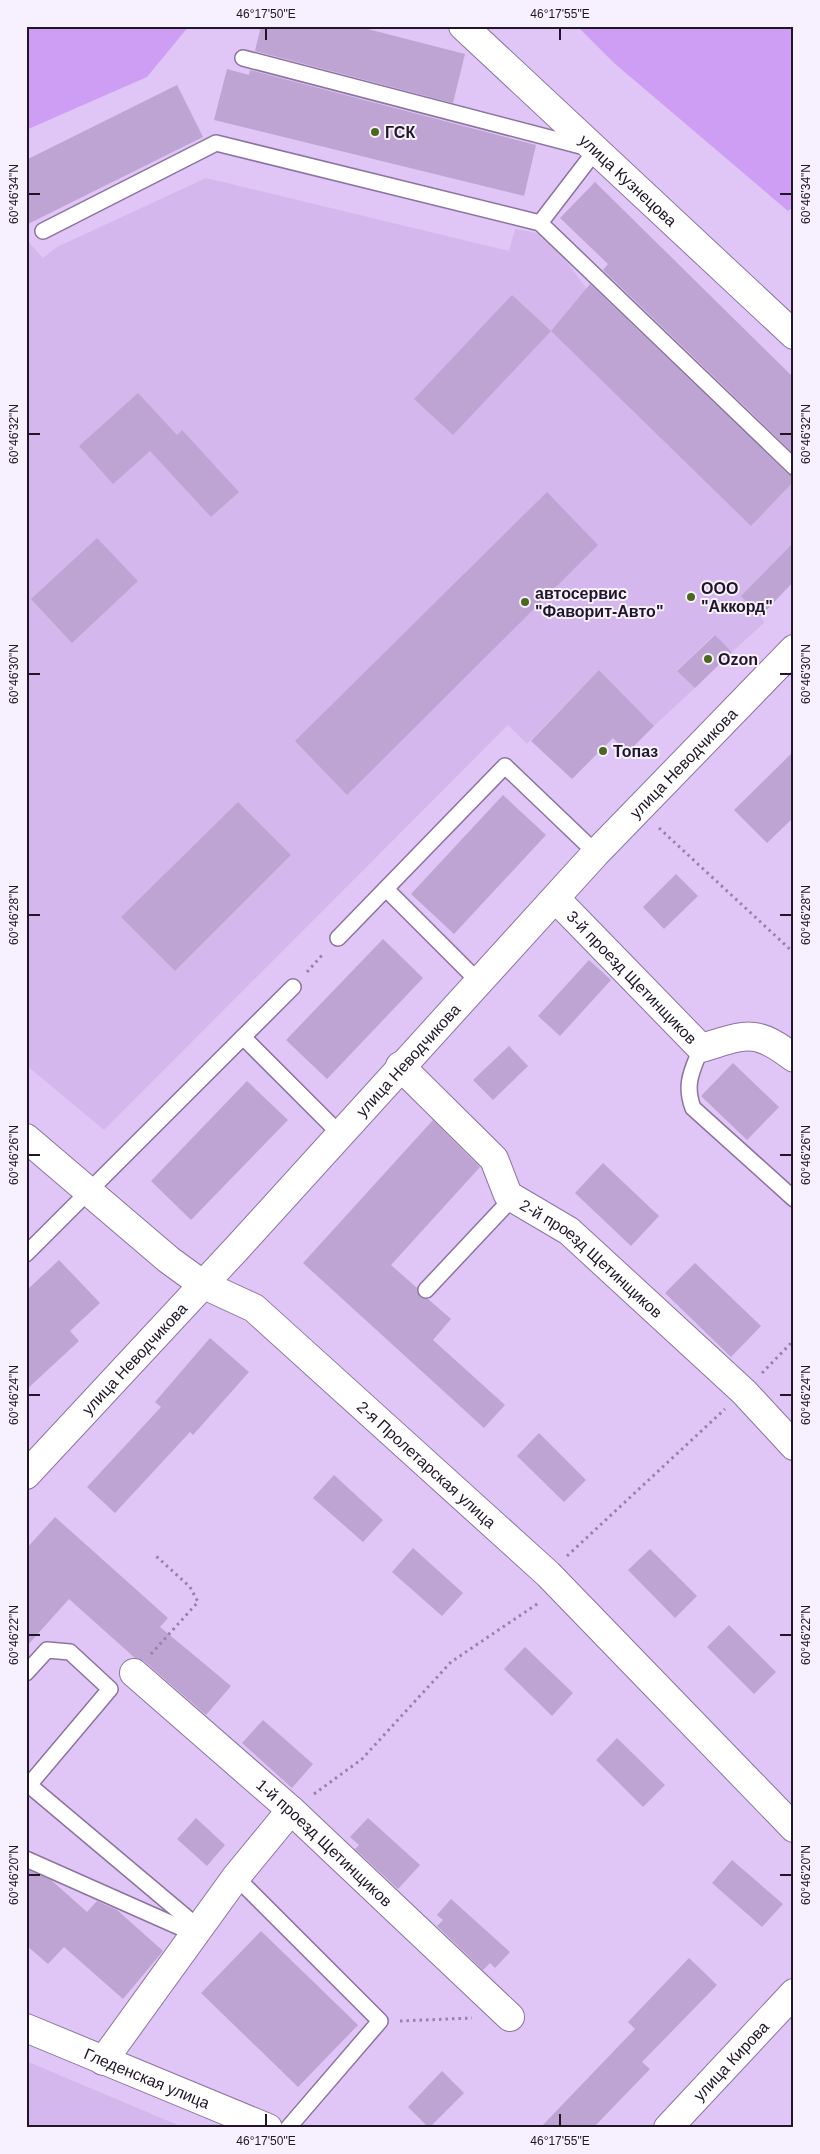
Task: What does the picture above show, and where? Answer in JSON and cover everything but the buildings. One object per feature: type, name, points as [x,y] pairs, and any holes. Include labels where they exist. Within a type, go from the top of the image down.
[{"type":"street","name":"улица Кузнецова","points":[[463,26],[794,335]]},
{"type":"street","name":"улица Неводчикова","points":[[26,1475],[478,981],[556,899],[596,852],[794,649]]},
{"type":"street","name":"3-й проезд Щетинщиков","points":[[556,899],[701,1048],[747,1035],[766,1038],[794,1058]]},
{"type":"street","name":"2-й проезд Щетинщиков","points":[[400,1066],[494,1159],[508,1195],[569,1231],[744,1392],[794,1446]]},
{"type":"street","name":"2-я Пролетарская улица","points":[[26,1138],[169,1260],[202,1284],[254,1308],[555,1581],[794,1828]]},
{"type":"street","name":"1-й проезд Щетинщиков","points":[[134,1672],[291,1810],[510,2017]]},
{"type":"street","points":[[103,2061],[236,1877],[291,1810]]},
{"type":"street","name":"улица Кирова","points":[[668,2128],[794,1993]]},
{"type":"street","name":"Гледенская улица","points":[[26,2028],[268,2128]]},
{"type":"lane","points":[[244,58],[596,150],[540,223]]},
{"type":"lane","points":[[43,230],[216,143],[540,223],[794,466]]},
{"type":"lane","points":[[338,938],[505,766],[596,852]]},
{"type":"lane","points":[[386,889],[478,981]]},
{"type":"lane","points":[[26,1254],[292,987]]},
{"type":"lane","points":[[243,1037],[340,1134]]},
{"type":"lane","points":[[701,1048],[689,1085],[688,1094],[693,1108],[794,1199]]},
{"type":"lane","points":[[426,1290],[504,1206],[508,1195]]},
{"type":"lane","points":[[26,1673],[47,1650],[70,1652],[110,1689],[29,1785],[197,1931]]},
{"type":"lane","points":[[26,1860],[197,1931]]},
{"type":"lane","points":[[236,1877],[380,2021],[288,2128]]},
{"type":"path","points":[[638,808],[794,953]]},
{"type":"path","points":[[292,987],[338,938]]},
{"type":"path","points":[[291,1810],[362,1759],[451,1662],[555,1581],[794,1340]]},
{"type":"path","points":[[134,1672],[198,1602],[190,1587],[155,1555]]},
{"type":"path","points":[[380,2021],[510,2017]]},
{"type":"shaded area","points":[[26,26],[189,26],[147,77],[26,130]]},
{"type":"shaded area","points":[[577,26],[794,26],[794,206],[788,211],[614,63]]},
{"type":"shaded area","points":[[206,178],[509,251],[515,229],[547,235],[587,289],[794,488],[794,542],[741,596],[765,622],[732,652],[714,635],[677,670],[695,688],[654,726],[599,670],[527,744],[508,725],[104,1130],[26,1065],[26,239],[43,258],[57,247]]},
{"type":"shaded area","points":[[26,2061],[185,2128],[26,2128]]},
{"type":"place","name":"ГСК","points":[[375,132]]},
{"type":"place","name":"ООО \"Аккорд\"","points":[[691,597]]},
{"type":"place","name":"автосервис \"Фаворит-Авто\"","points":[[525,602]]},
{"type":"place","name":"Ozon","points":[[708,659]]},
{"type":"place","name":"Топаз","points":[[603,751]]}]
